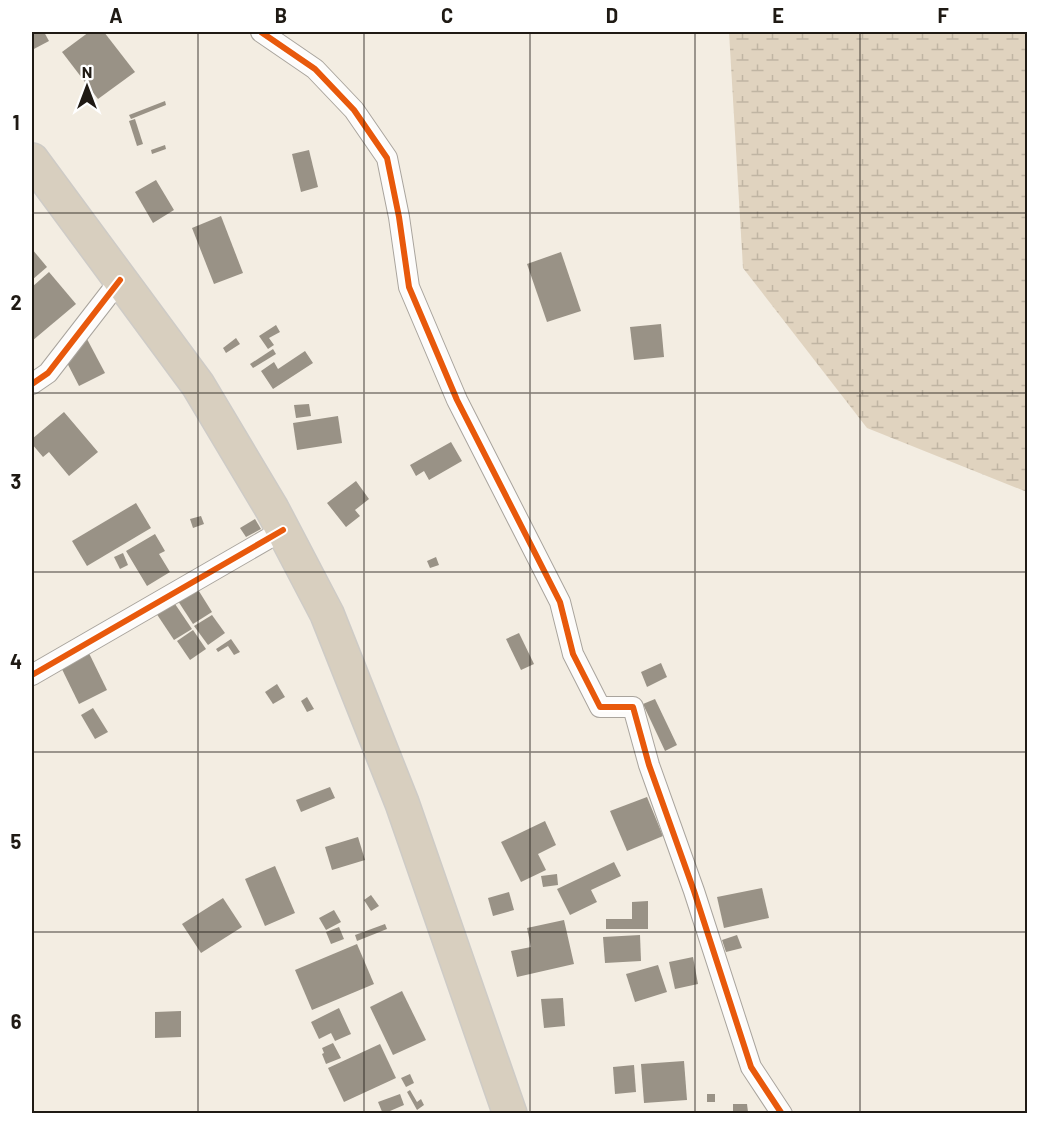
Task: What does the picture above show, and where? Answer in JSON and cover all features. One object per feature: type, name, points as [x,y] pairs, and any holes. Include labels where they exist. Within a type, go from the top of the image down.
[{"type":"highway","points":[[32,160],[198,385],[283,530],[327,614],[402,803],[510,1113]]},
{"type":"street","points":[[261,32],[315,69],[354,110],[387,158],[399,217],[409,287],[457,400],[560,602],[573,654],[600,707],[633,707],[650,765],[751,1067],[782,1113]]},
{"type":"street","points":[[32,384],[48,373],[120,280]]},
{"type":"street","points":[[32,675],[283,530]]},
{"type":"green space","points":[[729,32],[1027,32],[1027,492],[867,428],[743,268]]},
{"type":"building","points":[[32,32],[44,32],[49,41],[32,50]]},
{"type":"building","points":[[89,32],[104,32],[135,72],[98,99],[62,52]]},
{"type":"building","points":[[165,101],[166,105],[131,119],[129,115]]},
{"type":"building","points":[[135,119],[143,144],[137,146],[129,121]]},
{"type":"building","points":[[165,145],[166,149],[152,154],[151,150]]},
{"type":"building","points":[[309,150],[318,187],[301,192],[292,154]]},
{"type":"building","points":[[156,180],[174,210],[153,223],[135,192]]},
{"type":"building","points":[[221,216],[243,273],[214,284],[192,228]]},
{"type":"building","points":[[32,249],[47,267],[32,280]]},
{"type":"building","points":[[561,252],[581,311],[547,322],[527,264]]},
{"type":"building","points":[[49,272],[76,304],[32,341],[32,287]]},
{"type":"building","points":[[661,324],[664,357],[634,360],[630,327]]},
{"type":"building","points":[[276,325],[280,332],[269,338],[274,345],[268,349],[259,336]]},
{"type":"building","points":[[236,338],[240,344],[226,353],[223,348]]},
{"type":"building","points":[[87,339],[105,373],[79,386],[62,353]]},
{"type":"building","points":[[273,349],[276,354],[253,368],[250,364]]},
{"type":"building","points":[[305,351],[313,363],[273,389],[261,371],[274,362],[278,369]]},
{"type":"building","points":[[309,404],[311,416],[296,418],[294,405]]},
{"type":"building","points":[[64,412],[98,452],[69,476],[49,452],[43,457],[32,444],[32,439]]},
{"type":"building","points":[[338,416],[342,443],[297,450],[293,423]]},
{"type":"building","points":[[451,442],[462,461],[429,480],[424,471],[416,476],[410,465]]},
{"type":"building","points":[[356,481],[369,499],[355,510],[360,516],[346,527],[327,503]]},
{"type":"building","points":[[136,503],[151,528],[87,566],[72,541]]},
{"type":"building","points":[[201,516],[204,524],[193,528],[190,519]]},
{"type":"building","points":[[255,519],[261,529],[246,537],[240,528]]},
{"type":"building","points":[[155,534],[165,551],[159,554],[170,572],[147,586],[126,551]]},
{"type":"building","points":[[123,553],[128,565],[120,569],[114,557]]},
{"type":"building","points":[[436,557],[439,565],[430,568],[427,561]]},
{"type":"building","points":[[197,588],[212,612],[193,624],[178,601]]},
{"type":"building","points":[[173,601],[192,629],[174,640],[156,613]]},
{"type":"building","points":[[212,615],[225,633],[208,645],[194,626]]},
{"type":"building","points":[[193,630],[206,649],[190,660],[177,641]]},
{"type":"building","points":[[519,633],[534,664],[521,670],[506,639]]},
{"type":"building","points":[[231,639],[240,652],[234,655],[228,646],[218,652],[216,649]]},
{"type":"building","points":[[85,645],[107,690],[79,704],[57,659]]},
{"type":"building","points":[[661,663],[667,677],[647,687],[641,672]]},
{"type":"building","points":[[277,684],[285,697],[273,704],[265,692]]},
{"type":"building","points":[[307,697],[314,709],[307,712],[301,701]]},
{"type":"building","points":[[655,699],[677,745],[665,751],[643,704]]},
{"type":"building","points":[[93,708],[108,732],[95,739],[81,715]]},
{"type":"building","points":[[330,787],[335,798],[301,812],[296,800]]},
{"type":"building","points":[[647,797],[663,836],[627,851],[610,811]]},
{"type":"building","points":[[545,821],[556,845],[538,854],[546,870],[521,882],[501,842]]},
{"type":"building","points":[[358,837],[365,860],[332,870],[325,847]]},
{"type":"building","points":[[614,862],[621,876],[591,890],[597,902],[570,915],[557,889]]},
{"type":"building","points":[[275,866],[295,913],[265,926],[245,879]]},
{"type":"building","points":[[557,874],[558,885],[543,887],[541,876]]},
{"type":"building","points":[[762,888],[769,918],[724,928],[717,897]]},
{"type":"building","points":[[509,892],[514,910],[493,916],[488,898]]},
{"type":"building","points":[[371,895],[379,906],[371,911],[364,900]]},
{"type":"building","points":[[223,898],[242,927],[201,953],[182,924]]},
{"type":"building","points":[[648,901],[648,929],[606,929],[606,919],[632,919],[632,902]]},
{"type":"building","points":[[334,910],[341,922],[326,930],[319,918]]},
{"type":"building","points":[[564,920],[574,964],[517,977],[511,951],[531,947],[527,928]]},
{"type":"building","points":[[385,924],[387,929],[357,941],[355,935]]},
{"type":"building","points":[[339,927],[344,939],[331,944],[326,932]]},
{"type":"building","points":[[640,935],[641,961],[605,963],[603,937]]},
{"type":"building","points":[[737,935],[742,948],[726,952],[722,940]]},
{"type":"building","points":[[357,944],[374,984],[312,1010],[295,970]]},
{"type":"building","points":[[693,957],[698,984],[675,989],[669,962]]},
{"type":"building","points":[[658,965],[667,992],[635,1002],[626,974]]},
{"type":"building","points":[[402,991],[426,1040],[393,1055],[370,1007]]},
{"type":"building","points":[[563,998],[565,1026],[544,1028],[541,999]]},
{"type":"building","points":[[339,1008],[351,1034],[335,1041],[331,1033],[319,1039],[311,1022]]},
{"type":"building","points":[[181,1011],[181,1037],[155,1038],[155,1012]]},
{"type":"building","points":[[333,1043],[341,1058],[326,1064],[322,1048]]},
{"type":"building","points":[[380,1044],[396,1078],[344,1102],[328,1068]]},
{"type":"building","points":[[684,1061],[687,1100],[644,1103],[641,1064]]},
{"type":"building","points":[[634,1065],[636,1092],[615,1094],[613,1067]]},
{"type":"building","points":[[410,1074],[414,1083],[406,1087],[401,1078]]},
{"type":"building","points":[[410,1090],[417,1102],[421,1099],[424,1105],[417,1110],[407,1092]]},
{"type":"building","points":[[400,1094],[404,1105],[383,1114],[378,1102]]},
{"type":"building","points":[[707,1094],[715,1094],[715,1102],[707,1102]]},
{"type":"building","points":[[733,1104],[747,1104],[748,1112],[733,1112]]},
{"type":"cycle path","points":[[261,32],[315,69],[354,110],[387,158],[399,217],[409,287],[457,400],[560,602],[573,654],[600,707],[633,707],[649,765],[694,891],[751,1067],[782,1114]]},
{"type":"cycle path","points":[[32,384],[48,373],[120,280]]},
{"type":"cycle path","points":[[32,675],[283,530]]}]
